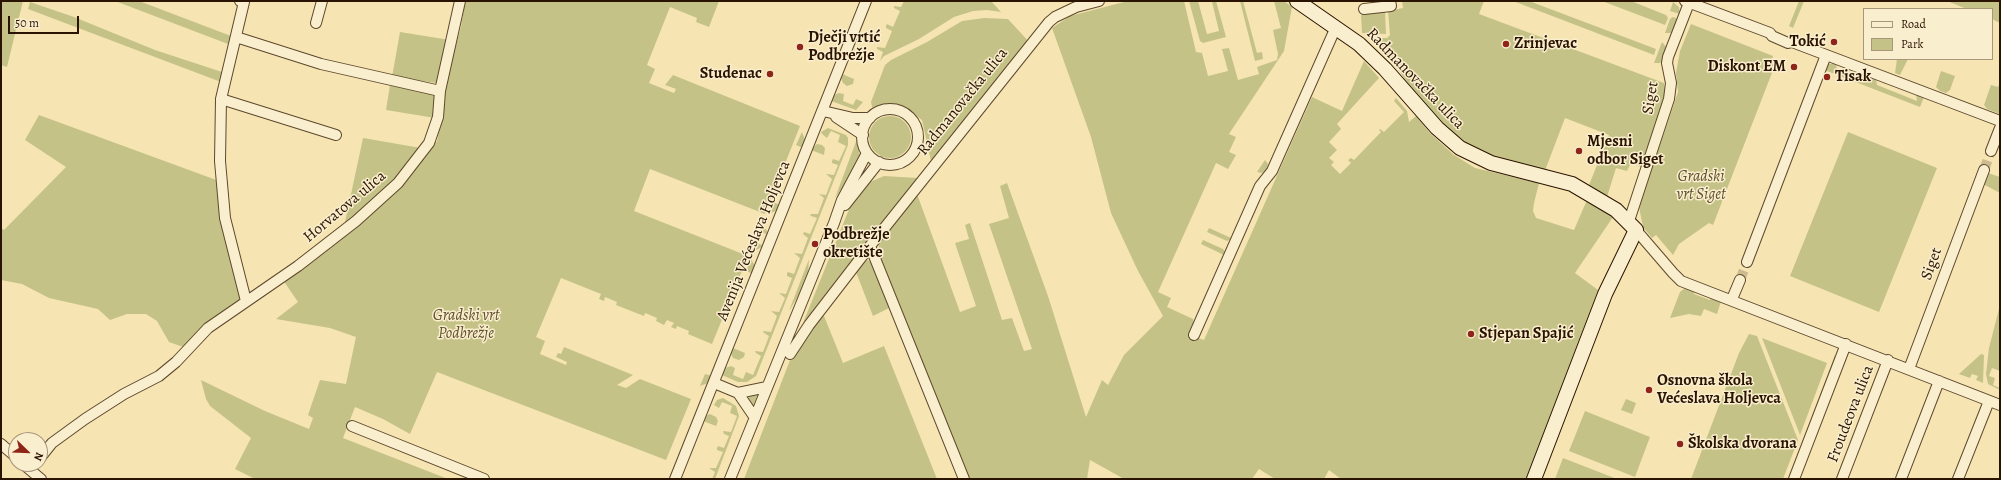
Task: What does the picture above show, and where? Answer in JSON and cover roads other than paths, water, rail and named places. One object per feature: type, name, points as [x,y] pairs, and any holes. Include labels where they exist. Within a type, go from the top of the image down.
[{"type":"street","points":[[242,1],[236,37],[221,99],[220,161],[226,218],[246,301]]},
{"type":"street","points":[[316,23],[322,1]]},
{"type":"street","name":"Horvatova ulica","points":[[48,448],[52,443],[85,419],[124,394],[158,376],[176,362],[208,328],[298,266],[356,221],[398,183],[429,142],[438,117],[440,91],[460,1]]},
{"type":"street","name":"Avenija Većeslava Holjevca","points":[[675,479],[866,1]]},
{"type":"street","name":"Radmanovačka ulica","points":[[790,354],[809,324],[1049,22],[1054,17],[1065,11],[1099,1]]},
{"type":"street","name":"Radmanovačka ulica","points":[[1297,1],[1336,27],[1369,53],[1437,128],[1460,148],[1491,163],[1568,182],[1616,210],[1633,225]]},
{"type":"street","points":[[1364,9],[1391,6],[1390,1]]},
{"type":"street","name":"Siget","points":[[1633,225],[1669,99],[1671,83],[1667,63],[1668,57],[1687,2],[1770,34],[1788,43],[1792,42],[2000,121]]},
{"type":"street","points":[[1194,335],[1260,186],[1272,171],[1336,27]]},
{"type":"street","points":[[236,37],[321,64],[440,91]]},
{"type":"street","points":[[1747,262],[1826,55]]},
{"type":"street","points":[[221,99],[336,135]]},
{"type":"street","points":[[896,110],[904,113],[912,119],[918,136],[917,146],[913,154],[906,161],[888,165],[879,162],[867,153],[862,135],[870,118],[877,112],[896,110]]},
{"type":"street","points":[[823,111],[853,118],[870,118]]},
{"type":"street","points":[[832,114],[862,135]]},
{"type":"street","points":[[1991,151],[2000,128]]},
{"type":"street","points":[[730,479],[842,200],[867,153]]},
{"type":"street","points":[[834,223],[847,201],[879,162]]},
{"type":"street","name":"Siget","points":[[1909,369],[1984,170]]},
{"type":"street","points":[[1534,479],[1633,225],[1673,273],[1682,281],[1732,299],[2000,405]]},
{"type":"street","points":[[870,246],[964,479]]},
{"type":"street","points":[[1732,299],[1740,280]]},
{"type":"street","points":[[1794,479],[1846,344]]},
{"type":"street","name":"Froudeova ulica","points":[[1842,479],[1888,360]]},
{"type":"street","points":[[1901,479],[1939,381]]},
{"type":"street","points":[[714,383],[738,393],[755,418]]},
{"type":"street","points":[[738,393],[767,387]]},
{"type":"street","points":[[1958,479],[1989,401]]},
{"type":"street","points":[[352,426],[484,479]]},
{"type":"tunnel","points":[[1984,170],[1991,151]]},
{"type":"tunnel","points":[[1740,280],[1747,262]]},
{"type":"place","name":"Tokić","points":[[1834,42]]},
{"type":"place","name":"Zrinjevac","points":[[1506,44]]},
{"type":"place","name":"Dječji vrtić Podbrežje","points":[[800,47]]},
{"type":"place","name":"Diskont EM","points":[[1794,67]]},
{"type":"place","name":"Studenac","points":[[770,74]]},
{"type":"place","name":"Tisak","points":[[1827,77]]},
{"type":"place","name":"Mjesni odbor Siget","points":[[1579,151]]},
{"type":"place","name":"Podbrežje okretište","points":[[815,244]]},
{"type":"place","name":"Stjepan Spajić","points":[[1471,334]]},
{"type":"place","name":"Osnovna škola Većeslava Holjevca","points":[[1649,390]]},
{"type":"place","name":"Školska dvorana","points":[[1680,444]]},
{"type":"park label","name":"Gradski vrt Siget","points":[[1701,186]]},
{"type":"park label","name":"Gradski vrt Podbrežje","points":[[466,325]]}]
